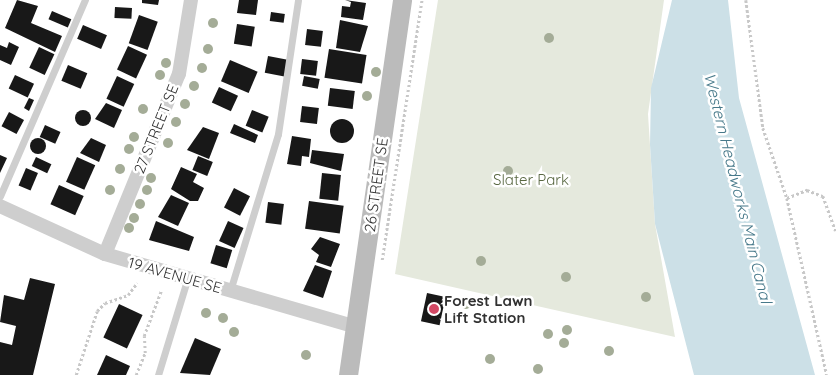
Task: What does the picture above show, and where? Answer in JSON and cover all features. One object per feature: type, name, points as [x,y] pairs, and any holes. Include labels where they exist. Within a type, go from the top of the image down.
[{"type":"street","name":"27 STREET SE","points":[[105,254],[179,74],[192,0]]},
{"type":"street","name":"26 STREET SE","points":[[348,373],[402,0]]},
{"type":"street","name":"19 AVENUE SE","points":[[0,206],[105,254],[187,280],[356,327]]},
{"type":"lane","points":[[0,196],[84,0]]},
{"type":"lane","points":[[230,291],[278,134],[298,0]]},
{"type":"lane","points":[[158,375],[187,280]]},
{"type":"path","points":[[381,266],[422,0]]},
{"type":"path","points":[[746,0],[763,128],[787,198],[826,375]]},
{"type":"path","points":[[787,198],[807,190],[823,196],[836,231]]},
{"type":"path","points":[[76,375],[97,311],[105,302],[128,295],[137,283]]},
{"type":"path","points":[[136,375],[145,353],[146,328],[161,290]]},
{"type":"green space","name":"Slater Park","points":[[438,0],[664,0],[648,114],[655,224],[675,337],[395,274]]},
{"type":"water","name":"Western Headworks Main Canal","points":[[672,0],[728,0],[739,98],[815,375],[694,375],[655,224],[650,145],[651,88]]},
{"type":"building","points":[[17,0],[38,6],[31,23],[62,36],[55,52],[5,28]]},
{"type":"building","points":[[142,0],[159,0],[158,5],[142,3]]},
{"type":"building","points":[[239,0],[258,0],[256,15],[237,13]]},
{"type":"building","points":[[345,0],[366,3],[363,20],[341,17],[342,6],[350,7],[351,2]]},
{"type":"building","points":[[115,7],[132,8],[131,19],[114,18]]},
{"type":"building","points":[[52,11],[71,19],[68,27],[48,19]]},
{"type":"building","points":[[271,12],[285,14],[284,23],[270,21]]},
{"type":"building","points":[[139,15],[158,22],[148,50],[129,43]]},
{"type":"building","points":[[340,20],[368,26],[360,52],[336,48]]},
{"type":"building","points":[[237,24],[255,27],[252,47],[234,44]]},
{"type":"building","points":[[83,25],[107,35],[101,49],[77,39]]},
{"type":"building","points":[[307,29],[323,31],[321,47],[305,45]]},
{"type":"building","points":[[9,42],[19,47],[11,65],[0,60],[0,45],[7,48]]},
{"type":"building","points":[[128,46],[147,55],[136,78],[117,70]]},
{"type":"building","points":[[39,47],[54,54],[45,75],[29,68]]},
{"type":"building","points":[[329,49],[367,55],[362,84],[324,78]]},
{"type":"building","points":[[268,56],[288,60],[284,77],[265,73]]},
{"type":"building","points":[[302,59],[318,61],[316,76],[300,74]]},
{"type":"building","points":[[230,60],[258,72],[249,93],[221,81]]},
{"type":"building","points":[[68,65],[87,73],[81,89],[61,81]]},
{"type":"building","points":[[15,75],[34,84],[28,97],[9,89]]},
{"type":"building","points":[[117,76],[134,84],[124,107],[106,99]]},
{"type":"building","points":[[304,76],[320,79],[318,89],[302,86]]},
{"type":"building","points":[[219,87],[238,96],[231,111],[212,102]]},
{"type":"building","points":[[330,88],[355,91],[353,109],[328,106]]},
{"type":"building","points":[[29,98],[34,100],[29,111],[24,108]]},
{"type":"building","points":[[106,103],[122,110],[114,128],[95,119]]},
{"type":"building","points":[[302,106],[319,108],[317,124],[300,122]]},
{"type":"building","points":[[83,110],[89,112],[91,118],[89,124],[83,126],[77,124],[75,118],[77,112]]},
{"type":"building","points":[[252,110],[269,117],[262,133],[246,126]]},
{"type":"building","points":[[9,112],[24,120],[16,134],[1,126]]},
{"type":"building","points":[[342,119],[350,123],[354,131],[350,139],[342,143],[334,139],[330,131],[334,123]]},
{"type":"building","points":[[234,124],[258,135],[255,143],[230,133]]},
{"type":"building","points":[[45,125],[61,132],[55,144],[40,137]]},
{"type":"building","points":[[203,127],[219,133],[209,159],[187,150]]},
{"type":"building","points":[[292,136],[311,139],[309,157],[302,156],[301,166],[287,164]]},
{"type":"building","points":[[35,138],[41,138],[46,143],[44,152],[35,154],[30,149],[30,143]]},
{"type":"building","points":[[91,138],[106,145],[99,162],[80,153]]},
{"type":"building","points":[[312,150],[344,154],[341,171],[310,163]]},
{"type":"building","points":[[0,155],[7,158],[0,173]]},
{"type":"building","points":[[198,156],[213,162],[207,176],[192,170]]},
{"type":"building","points":[[36,157],[51,164],[47,173],[32,166]]},
{"type":"building","points":[[77,157],[95,165],[84,190],[66,182]]},
{"type":"building","points":[[181,167],[197,174],[193,182],[204,188],[198,201],[190,201],[171,189]]},
{"type":"building","points":[[26,168],[38,173],[31,191],[19,185]]},
{"type":"building","points":[[322,173],[341,175],[338,201],[319,199]]},
{"type":"building","points":[[59,185],[84,196],[75,215],[50,204]]},
{"type":"building","points":[[234,188],[250,196],[240,216],[224,208]]},
{"type":"building","points":[[171,195],[189,203],[178,226],[158,217]]},
{"type":"building","points":[[309,201],[344,206],[340,234],[305,229]]},
{"type":"building","points":[[268,202],[284,204],[281,225],[265,223]]},
{"type":"building","points":[[156,221],[194,237],[189,251],[149,240]]},
{"type":"building","points":[[228,221],[244,228],[235,248],[219,241]]},
{"type":"building","points":[[320,237],[340,244],[331,267],[316,262],[319,255],[311,249]]},
{"type":"building","points":[[216,245],[232,250],[227,268],[210,263]]},
{"type":"building","points":[[315,265],[332,271],[323,298],[303,291]]},
{"type":"building","points":[[30,278],[55,284],[33,375],[0,375],[0,342],[12,345],[16,326],[0,322],[4,295],[24,300]]},
{"type":"building","name":"Forest Lawn Lift Station","points":[[427,293],[446,297],[440,325],[421,321]]},
{"type":"building","points":[[119,304],[143,315],[127,349],[103,338]]},
{"type":"building","points":[[195,338],[221,349],[210,375],[180,373]]},
{"type":"building","points":[[106,355],[130,366],[126,375],[97,375]]},
{"type":"place","name":"Forest Lawn Lift Station","points":[[434,309]]}]
